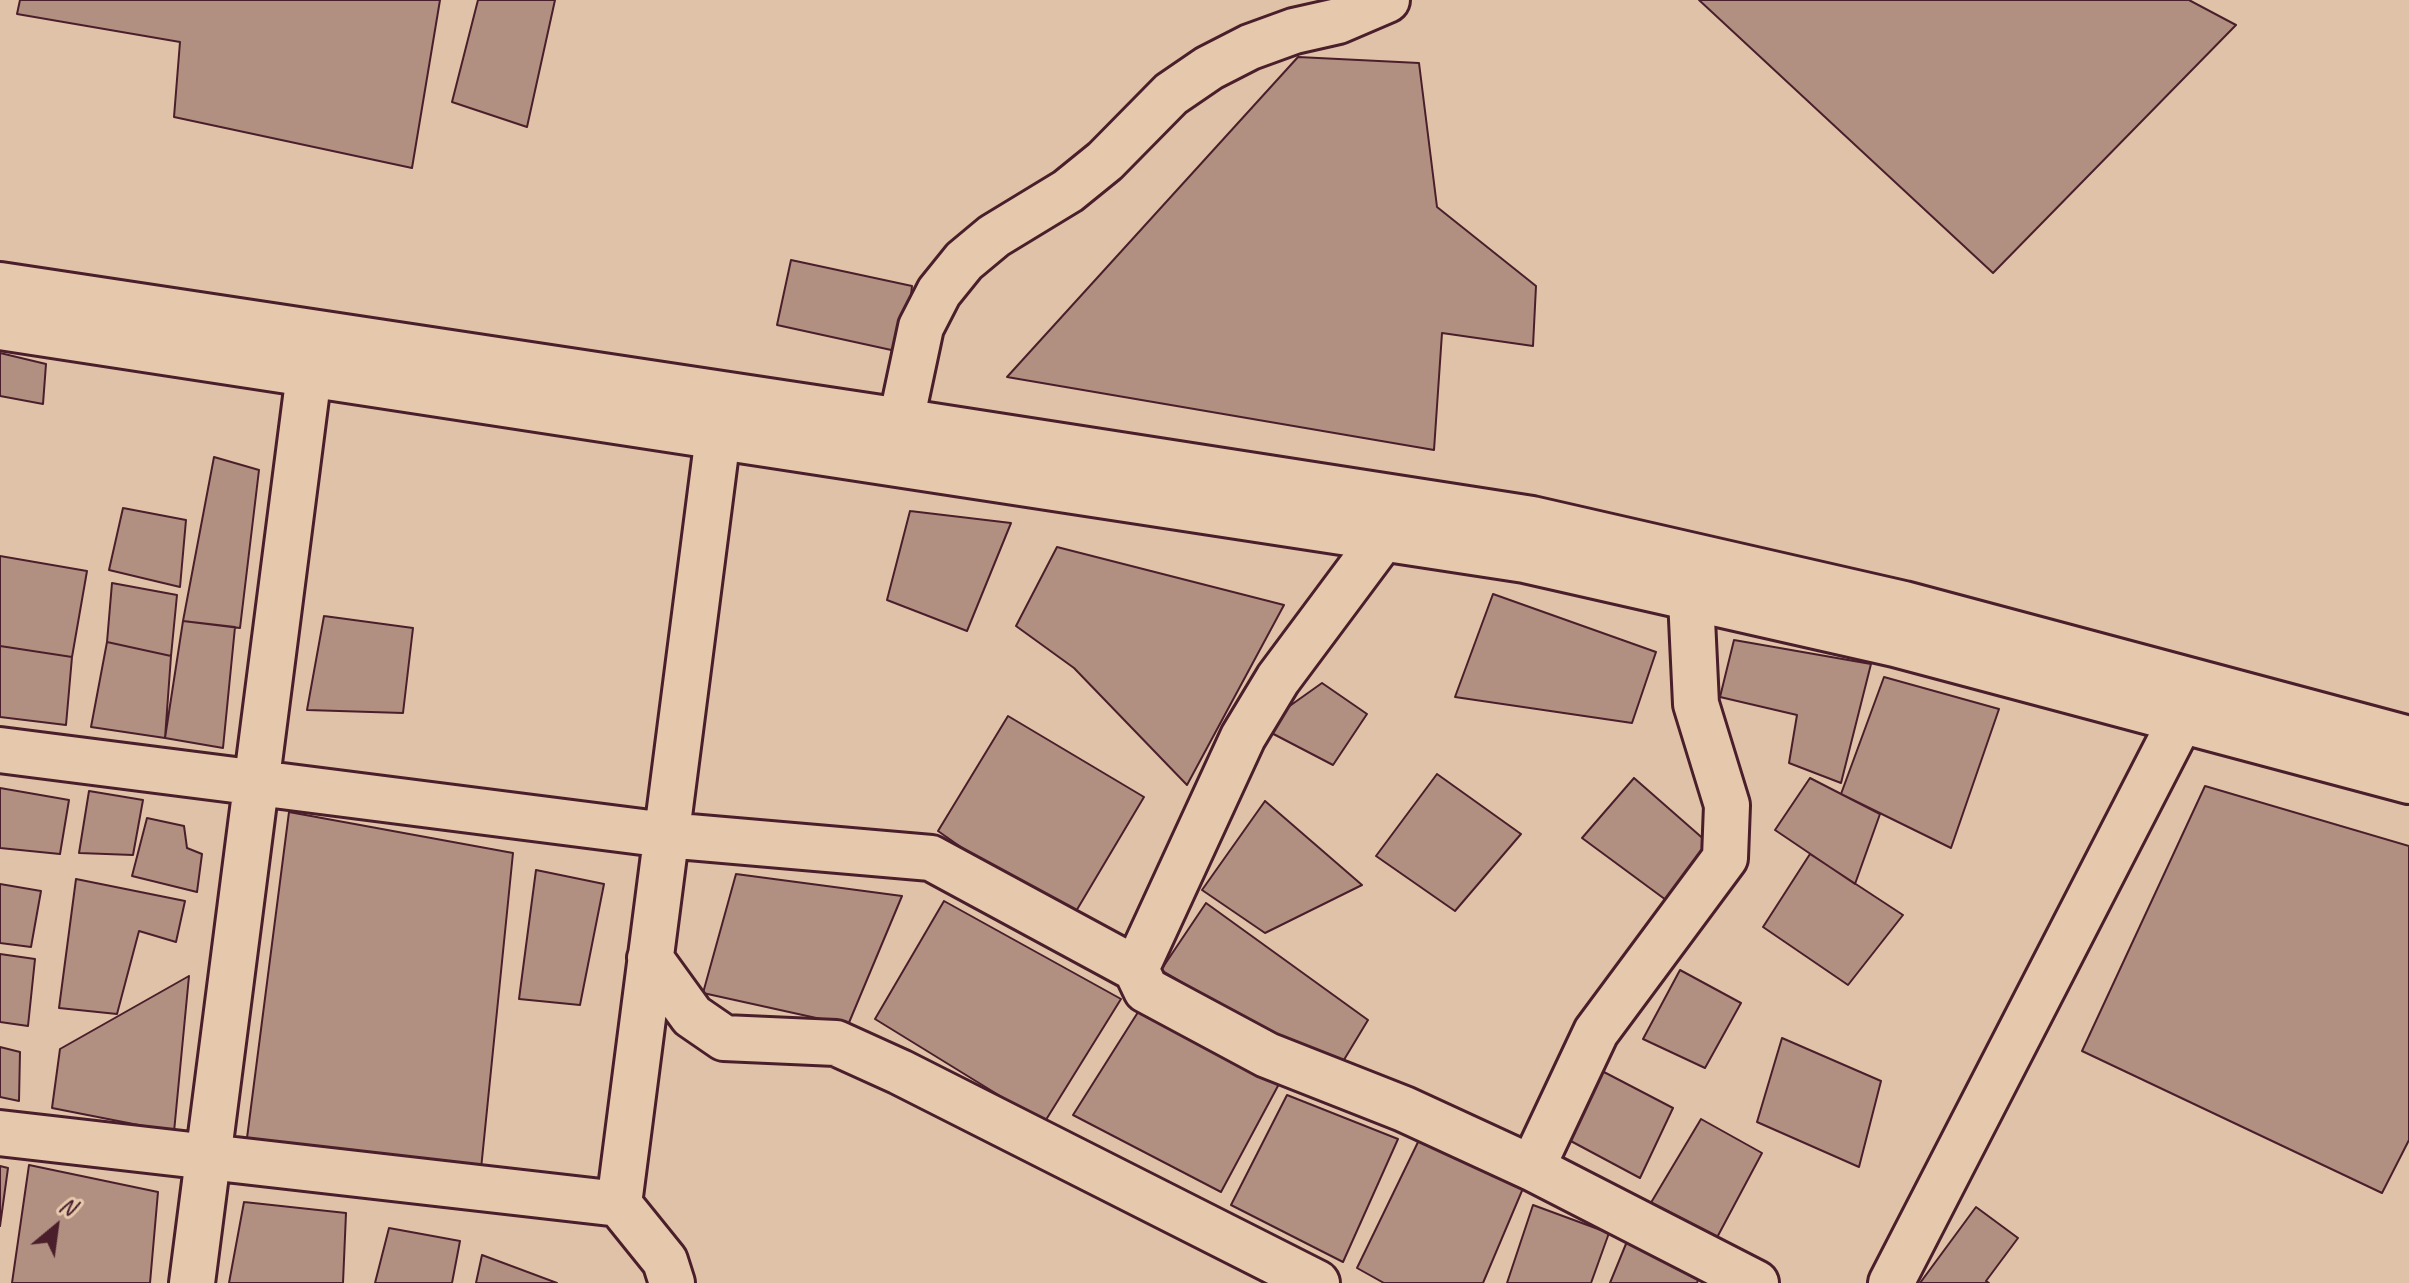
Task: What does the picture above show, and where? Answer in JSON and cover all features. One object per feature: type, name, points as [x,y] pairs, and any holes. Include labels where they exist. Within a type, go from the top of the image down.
[{"type":"street","points":[[901,421],[921,327],[939,292],[964,261],[994,236],[1068,191],[1105,161],[1171,94],[1209,68],[1264,42],[1338,21],[1387,0]]},
{"type":"street","points":[[0,285],[1532,519],[1904,604],[2409,739]]},
{"type":"street","points":[[0,327],[1525,560],[1895,644],[2409,781]]},
{"type":"street","points":[[192,1283],[309,374]]},
{"type":"street","points":[[619,1204],[718,436]]},
{"type":"street","points":[[1136,969],[1243,737],[1278,679],[1383,538]]},
{"type":"street","points":[[1532,1168],[1596,1032],[1725,858],[1727,805],[1696,704],[1691,598]]},
{"type":"street","points":[[1891,1283],[2181,720]]},
{"type":"street","points":[[0,750],[666,835],[931,858],[1136,969],[1146,990],[1267,1055],[1404,1109],[1532,1168],[1756,1283]]},
{"type":"street","points":[[650,958],[692,1016],[724,1038],[836,1043],[900,1072],[1317,1283]]},
{"type":"street","points":[[0,1133],[619,1204],[665,1261],[672,1283]]},
{"type":"building","points":[[20,0],[440,0],[412,168],[174,117],[180,42],[17,14]]},
{"type":"building","points":[[478,0],[555,0],[527,127],[452,102]]},
{"type":"building","points":[[1699,0],[2189,0],[2236,25],[1993,273]]},
{"type":"building","points":[[1298,57],[1419,63],[1437,207],[1536,286],[1533,346],[1442,333],[1434,450],[1007,377]]},
{"type":"building","points":[[791,260],[912,286],[905,353],[777,325]]},
{"type":"building","points":[[0,353],[46,364],[43,404],[0,396]]},
{"type":"building","points":[[214,457],[259,470],[240,628],[183,621]]},
{"type":"building","points":[[123,508],[186,520],[180,587],[109,570]]},
{"type":"building","points":[[910,511],[1011,523],[967,631],[887,600]]},
{"type":"building","points":[[1057,547],[1284,605],[1187,785],[1074,668],[1016,626]]},
{"type":"building","points":[[0,556],[87,571],[72,657],[0,646]]},
{"type":"building","points":[[112,583],[177,595],[171,656],[107,642]]},
{"type":"building","points":[[1493,594],[1656,652],[1632,723],[1455,697]]},
{"type":"building","points":[[324,616],[413,628],[403,713],[307,710]]},
{"type":"building","points":[[183,621],[235,627],[223,748],[165,738]]},
{"type":"building","points":[[1734,640],[1871,664],[1841,783],[1789,763],[1797,715],[1720,697]]},
{"type":"building","points":[[107,642],[171,656],[165,738],[91,727]]},
{"type":"building","points":[[0,646],[72,657],[66,725],[0,717]]},
{"type":"building","points":[[1884,677],[1999,709],[1951,848],[1841,794]]},
{"type":"building","points":[[1322,683],[1367,714],[1333,765],[1260,727]]},
{"type":"building","points":[[1008,716],[1144,797],[1069,923],[938,831]]},
{"type":"building","points":[[1437,774],[1521,834],[1455,911],[1376,856]]},
{"type":"building","points":[[1634,778],[1707,842],[1666,900],[1582,838]]},
{"type":"building","points":[[1810,778],[1880,814],[1855,884],[1775,830]]},
{"type":"building","points":[[2205,786],[2409,846],[2409,1140],[2382,1193],[2082,1051]]},
{"type":"building","points":[[0,788],[69,800],[60,854],[0,848]]},
{"type":"building","points":[[89,791],[143,800],[133,855],[79,853]]},
{"type":"building","points":[[1265,801],[1362,885],[1265,933],[1202,890]]},
{"type":"building","points":[[289,812],[513,853],[481,1169],[247,1138]]},
{"type":"building","points":[[147,818],[184,826],[187,848],[202,854],[197,892],[132,876]]},
{"type":"building","points":[[1810,854],[1903,915],[1848,985],[1763,927]]},
{"type":"building","points":[[536,870],[604,884],[580,1005],[519,999]]},
{"type":"building","points":[[736,874],[902,896],[848,1025],[703,993]]},
{"type":"building","points":[[76,879],[185,901],[176,942],[139,931],[117,1014],[59,1008]]},
{"type":"building","points":[[0,884],[41,891],[31,947],[0,943]]},
{"type":"building","points":[[944,901],[1121,999],[1044,1123],[875,1019]]},
{"type":"building","points":[[1206,903],[1368,1020],[1336,1073],[1161,970]]},
{"type":"building","points":[[0,954],[35,959],[28,1026],[0,1022]]},
{"type":"building","points":[[1680,970],[1741,1003],[1705,1068],[1643,1039]]},
{"type":"building","points":[[189,976],[174,1132],[52,1108],[60,1049]]},
{"type":"building","points":[[1140,1009],[1279,1084],[1221,1192],[1073,1115]]},
{"type":"building","points":[[1782,1038],[1881,1081],[1859,1167],[1757,1122]]},
{"type":"building","points":[[0,1047],[20,1052],[19,1101],[0,1097]]},
{"type":"building","points":[[1602,1071],[1673,1108],[1640,1178],[1567,1139]]},
{"type":"building","points":[[1287,1095],[1398,1139],[1343,1262],[1231,1205]]},
{"type":"building","points":[[1701,1119],[1762,1153],[1713,1245],[1649,1206]]},
{"type":"building","points":[[1420,1138],[1524,1186],[1483,1283],[1384,1283],[1357,1268]]},
{"type":"building","points":[[29,1165],[158,1192],[150,1283],[12,1283]]},
{"type":"building","points":[[0,1166],[8,1168],[0,1226]]},
{"type":"building","points":[[244,1202],[346,1213],[343,1283],[229,1283]]},
{"type":"building","points":[[1533,1205],[1609,1233],[1591,1283],[1507,1283]]},
{"type":"building","points":[[1976,1207],[2018,1238],[1986,1281],[1989,1283],[1920,1283]]},
{"type":"building","points":[[389,1228],[460,1241],[452,1283],[375,1283]]},
{"type":"building","points":[[1628,1239],[1702,1267],[1697,1283],[1610,1283]]},
{"type":"building","points":[[482,1255],[557,1283],[476,1283]]}]
